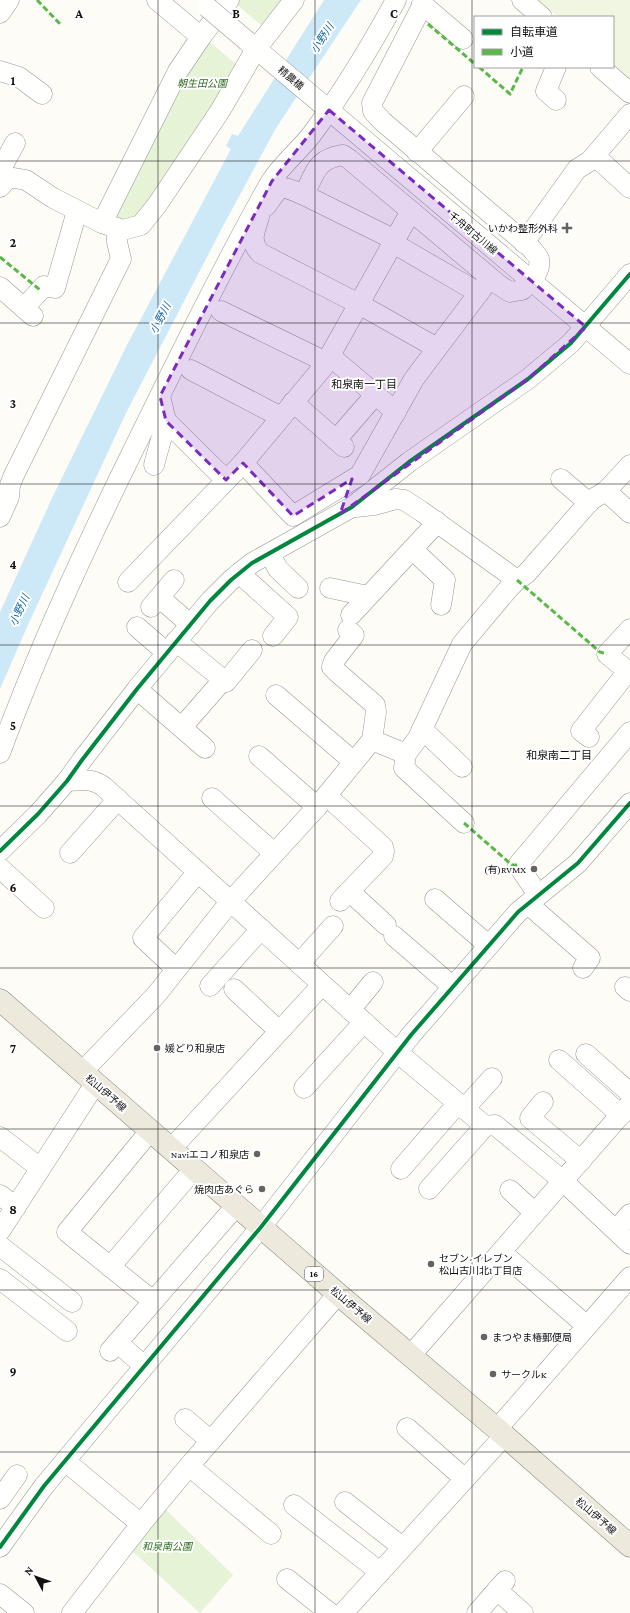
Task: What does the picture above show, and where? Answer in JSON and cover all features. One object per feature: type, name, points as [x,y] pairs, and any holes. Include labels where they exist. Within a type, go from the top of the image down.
[{"type":"main road","name":"松山伊予線","points":[[0,1000],[338,1294],[501,1432],[630,1546]]},
{"type":"street","points":[[0,13],[9,0]]},
{"type":"street","points":[[157,0],[201,37]]},
{"type":"street","points":[[109,226],[178,71],[229,0]]},
{"type":"street","points":[[15,143],[2,167],[4,183],[14,178],[26,180],[53,198],[109,226],[123,230],[141,224],[157,205],[220,111],[256,48],[294,0]]},
{"type":"street","points":[[0,753],[16,708],[76,570],[206,302],[257,214],[272,181],[310,137],[323,106],[374,40],[396,0]]},
{"type":"street","points":[[522,0],[541,16]]},
{"type":"street","points":[[437,348],[359,304],[260,252],[254,246],[253,238],[257,214],[278,189],[284,187],[304,195],[394,242],[484,285],[510,292],[522,290],[538,270],[538,259],[531,248],[417,152],[373,111],[372,103],[423,2],[463,40]]},
{"type":"street","name":"精農橋","points":[[202,4],[323,106]]},
{"type":"street","points":[[556,68],[546,91],[556,100]]},
{"type":"street","points":[[601,68],[630,93]]},
{"type":"street","points":[[0,70],[24,81],[42,94]]},
{"type":"street","points":[[417,152],[464,97]]},
{"type":"street","name":"千舟町古川線","points":[[323,106],[630,364]]},
{"type":"street","points":[[524,243],[577,169],[595,156],[630,114]]},
{"type":"street","points":[[304,195],[319,166],[325,160],[343,156],[350,159],[411,212],[484,285]]},
{"type":"street","points":[[595,156],[630,188]]},
{"type":"street","points":[[0,287],[29,312],[44,286],[55,288],[77,211]]},
{"type":"street","points":[[128,582],[243,462],[328,359],[411,212]]},
{"type":"street","points":[[0,517],[9,497],[5,483],[121,259],[117,242],[109,226]]},
{"type":"street","points":[[0,851],[38,814],[67,781],[171,647],[210,601],[239,572],[346,511],[409,462],[528,379],[571,343],[630,274]]},
{"type":"street","points":[[243,462],[293,516],[360,475],[414,379],[484,285]]},
{"type":"street","points":[[221,310],[328,359],[396,412]]},
{"type":"street","points":[[191,370],[287,410],[340,444],[376,395]]},
{"type":"street","points":[[154,465],[166,421],[160,396]]},
{"type":"street","points":[[125,467],[136,462],[144,454],[155,434],[166,421]]},
{"type":"street","points":[[166,421],[226,480]]},
{"type":"street","points":[[464,823],[404,768],[406,754],[422,729],[462,644],[517,580],[526,574],[589,503],[606,490],[630,465]]},
{"type":"street","points":[[346,511],[352,479]]},
{"type":"street","points":[[561,479],[589,503]]},
{"type":"street","points":[[606,490],[628,507]]},
{"type":"street","points":[[346,511],[396,499],[404,500],[412,504],[517,580]]},
{"type":"street","points":[[0,1231],[40,1168],[88,1078],[230,902],[322,801],[372,740],[376,712],[374,705],[332,667],[334,661],[354,635],[350,622],[368,596],[431,529],[436,521]]},
{"type":"street","points":[[412,549],[445,580],[441,605]]},
{"type":"street","points":[[270,554],[278,569],[298,588]]},
{"type":"street","points":[[239,572],[288,617],[273,636]]},
{"type":"street","points":[[174,580],[155,602],[190,624]]},
{"type":"street","points":[[330,588],[368,596]]},
{"type":"street","points":[[137,627],[226,682],[252,650]]},
{"type":"street","points":[[589,737],[581,731],[628,670],[608,654],[630,629]]},
{"type":"street","points":[[182,727],[223,680]]},
{"type":"street","points":[[137,689],[205,748]]},
{"type":"street","points":[[276,695],[354,762]]},
{"type":"street","points":[[422,729],[462,767]]},
{"type":"street","points":[[583,968],[590,958],[533,900],[518,865],[630,732]]},
{"type":"street","points":[[372,740],[406,754]]},
{"type":"street","points":[[258,756],[322,801],[383,847],[384,851],[382,856],[344,896],[390,930],[453,987]]},
{"type":"street","points":[[67,781],[82,780],[98,782],[356,1016],[485,1126]]},
{"type":"street","points":[[212,798],[274,853]]},
{"type":"street","points":[[69,852],[118,800]]},
{"type":"street","points":[[0,1547],[44,1486],[261,1227],[397,1052],[488,945],[518,912],[564,876],[578,863],[628,810]]},
{"type":"street","points":[[0,868],[44,908]]},
{"type":"street","points":[[176,969],[142,938],[197,873]]},
{"type":"street","points":[[435,899],[488,945]]},
{"type":"street","points":[[299,964],[333,926]]},
{"type":"street","points":[[210,986],[260,929]]},
{"type":"street","points":[[304,1088],[356,1016],[373,982]]},
{"type":"street","points":[[171,1149],[322,985]]},
{"type":"street","points":[[234,990],[279,1031]]},
{"type":"street","points":[[586,1054],[630,1093]]},
{"type":"street","points":[[411,1355],[625,1110],[559,1060]]},
{"type":"street","points":[[401,1169],[461,1106],[489,1087]]},
{"type":"street","points":[[543,1102],[530,1118],[581,1161]]},
{"type":"street","points":[[429,1190],[485,1126],[495,1125],[563,1181],[623,1237],[630,1214]]},
{"type":"street","points":[[150,1130],[67,1232],[153,1301]]},
{"type":"street","points":[[0,1137],[40,1168]]},
{"type":"street","points":[[110,1267],[194,1169]]},
{"type":"street","points":[[510,1190],[535,1213]]},
{"type":"street","points":[[0,1195],[16,1207]]},
{"type":"street","points":[[144,1366],[114,1347],[236,1206]]},
{"type":"street","points":[[0,1246],[51,1291],[72,1302]]},
{"type":"street","points":[[501,1252],[587,1326]]},
{"type":"street","points":[[343,1613],[465,1479],[587,1326],[630,1277]]},
{"type":"street","points":[[0,1279],[16,1299],[59,1329]]},
{"type":"street","points":[[72,1613],[141,1524],[189,1466],[338,1294]]},
{"type":"street","points":[[185,1418],[211,1440]]},
{"type":"street","points":[[407,1428],[465,1479]]},
{"type":"street","points":[[65,1461],[141,1524]]},
{"type":"street","points":[[189,1466],[248,1524],[271,1534]]},
{"type":"street","points":[[1,1494],[17,1475]]},
{"type":"street","points":[[345,1502],[402,1547]]},
{"type":"street","points":[[294,1504],[380,1572]]},
{"type":"street","points":[[287,1579],[330,1613]]},
{"type":"street","points":[[477,1613],[501,1585],[523,1613]]},
{"type":"street","points":[[0,1594],[24,1613]]},
{"type":"highlighted area","points":[[329,110],[586,327],[528,379],[340,514],[352,479],[293,516],[243,463],[226,480],[166,421],[160,396],[272,181]]},
{"type":"green space","points":[[236,0],[284,0],[262,26],[235,3]]},
{"type":"green space","points":[[538,0],[630,0],[630,79],[614,65],[614,16],[557,16]]},
{"type":"green space","name":"朝生田公園","points":[[207,40],[236,64],[214,102],[137,219],[117,221],[113,211],[184,75]]},
{"type":"green space","name":"和泉南公園","points":[[162,1506],[233,1575],[200,1613],[128,1547]]},
{"type":"water","name":"小野川","points":[[324,0],[361,0],[276,128],[222,228],[126,413],[0,689],[0,612],[53,496],[127,345],[231,149],[226,146],[232,134],[238,136]]},
{"type":"marked path","points":[[37,0],[62,26]]},
{"type":"marked path","points":[[428,24],[474,63]]},
{"type":"marked path","points":[[480,68],[510,94],[523,68]]},
{"type":"marked path","points":[[0,257],[40,290]]},
{"type":"marked path","points":[[517,580],[600,652],[607,654]]},
{"type":"marked path","points":[[464,823],[512,865],[518,865]]},
{"type":"cycle path","points":[[0,851],[38,814],[67,781],[137,689],[210,601],[231,580],[252,563],[352,507],[409,462],[528,379],[571,343],[630,274]]},
{"type":"cycle path","points":[[0,1547],[44,1486],[261,1227],[411,1035],[518,912],[578,863],[630,803]]},
{"type":"place","name":"いかわ整形外科","points":[[567,228]]},
{"type":"place","name":"(有)RVMX","points":[[534,869]]},
{"type":"place","name":"媛どり和泉店","points":[[157,1048]]},
{"type":"place","name":"Naviエコノ和泉店","points":[[257,1154]]},
{"type":"place","name":"焼肉店あぐら","points":[[262,1189]]},
{"type":"place","name":"セブン-イレブン 松山古川北1丁目店","points":[[431,1264]]},
{"type":"place","name":"まつやま椿郵便局","points":[[484,1337]]},
{"type":"place","name":"サークルK","points":[[493,1374]]},
{"type":"district","name":"和泉南一丁目","points":[[364,384]]},
{"type":"district","name":"和泉南二丁目","points":[[559,755]]}]
